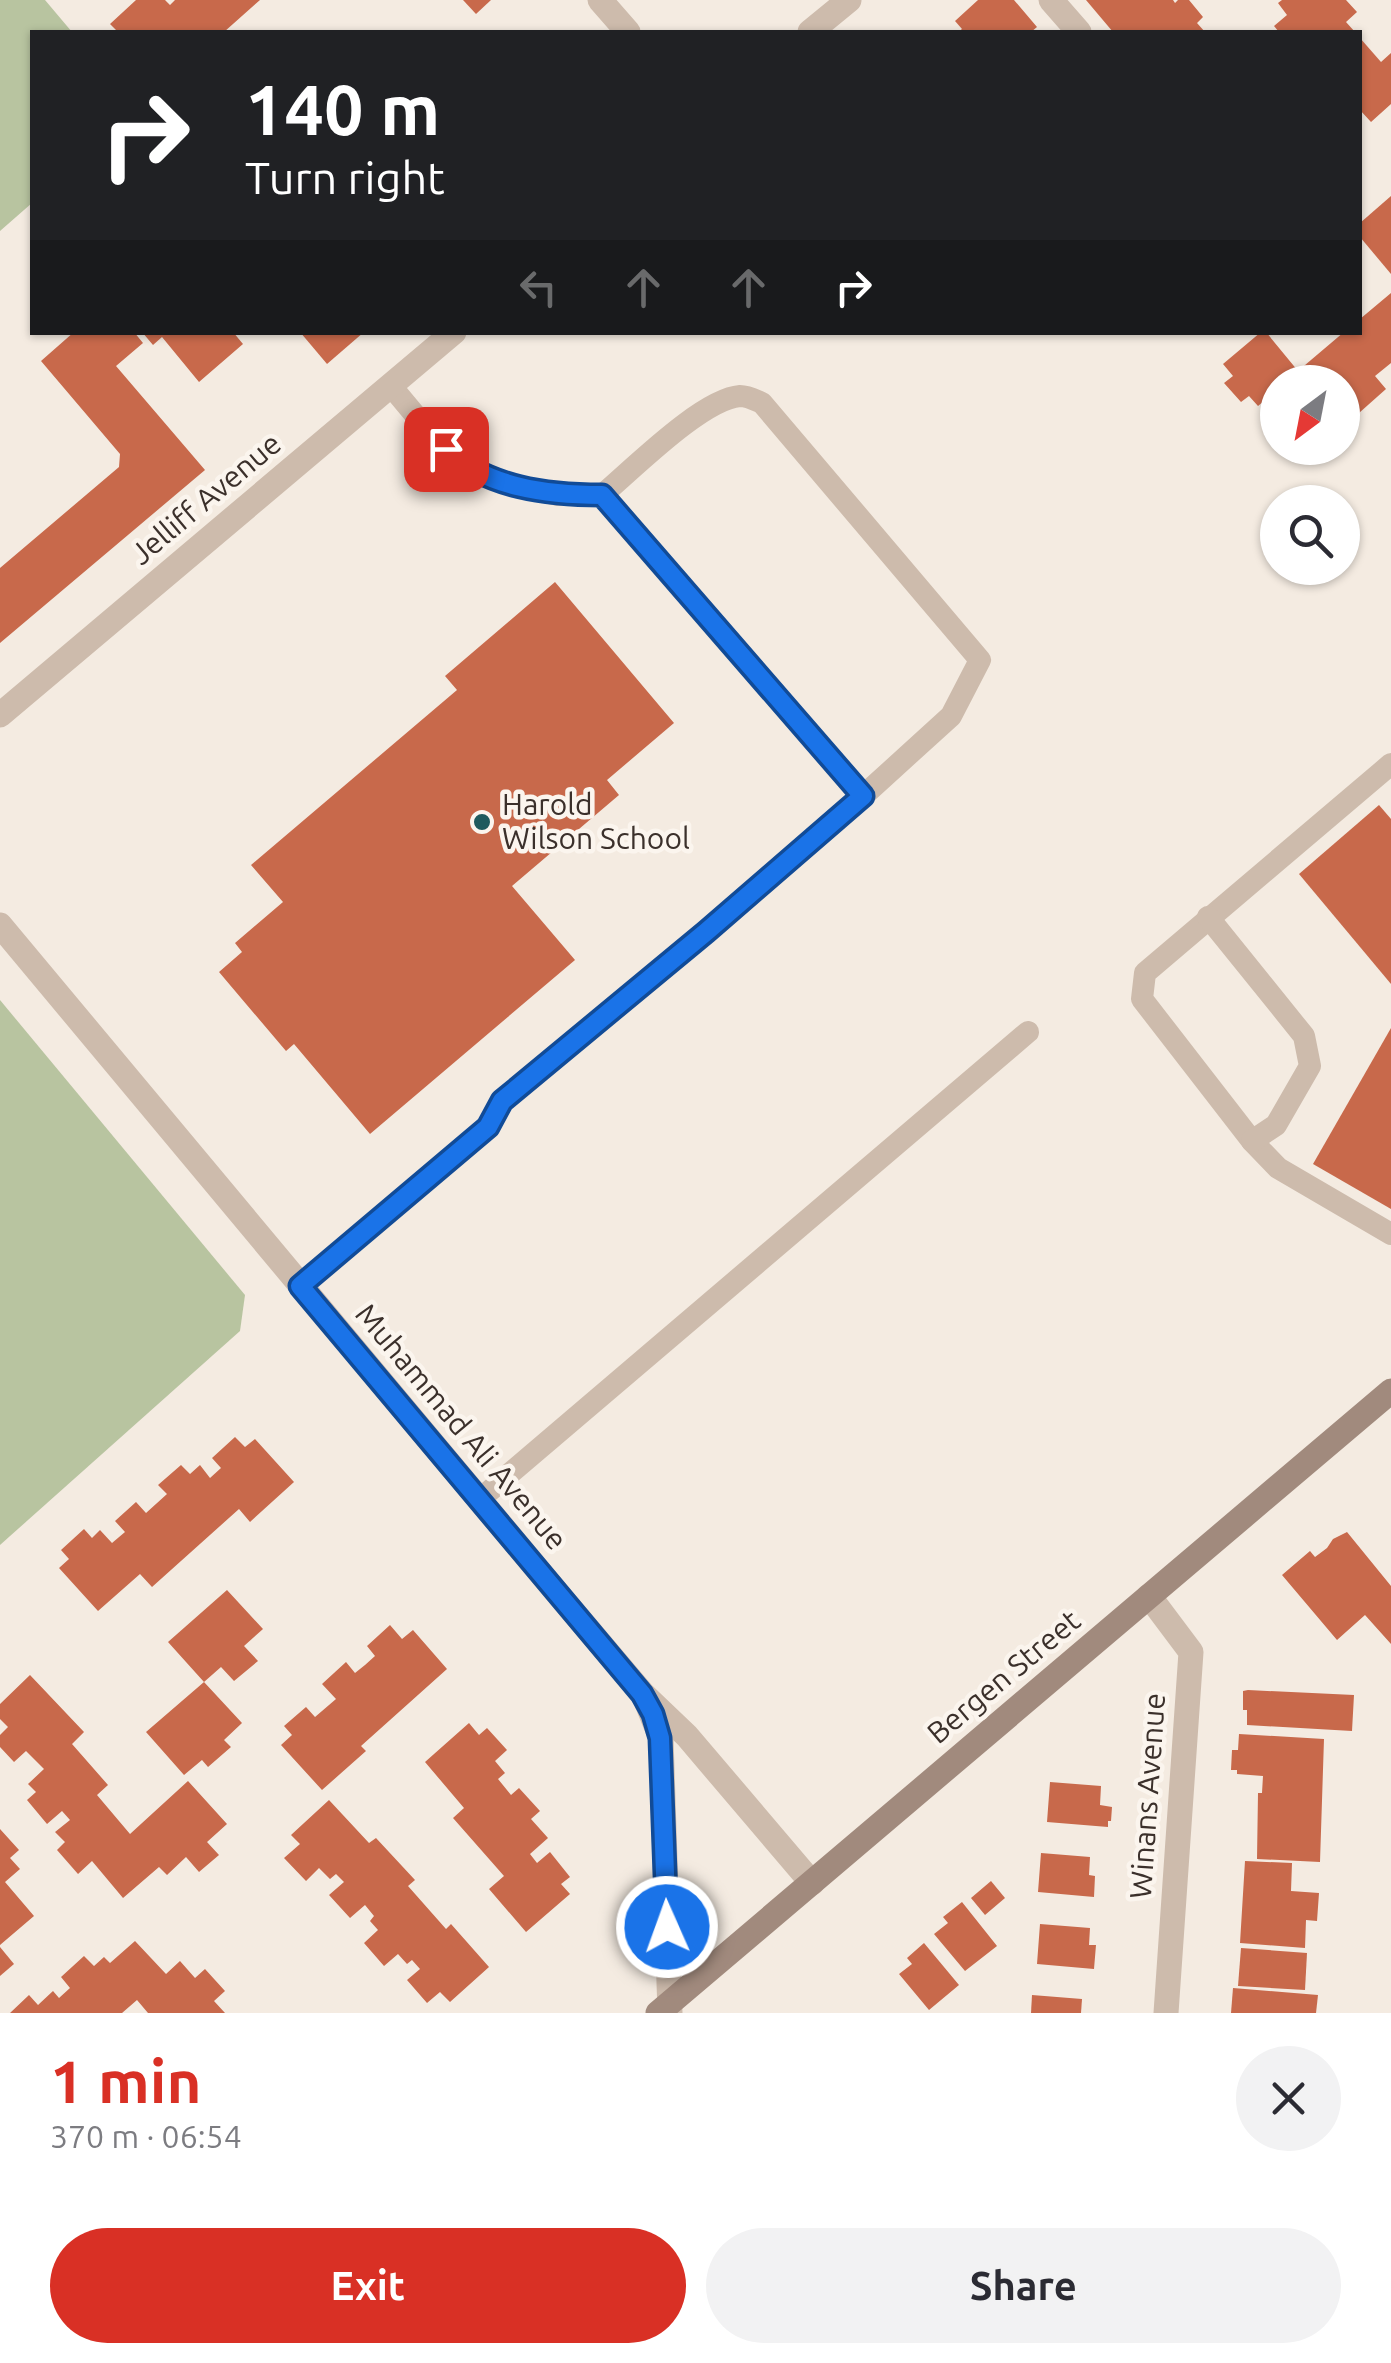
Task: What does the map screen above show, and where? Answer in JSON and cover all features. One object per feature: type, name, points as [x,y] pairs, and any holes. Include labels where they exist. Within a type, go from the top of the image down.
[{"type":"main road","name":"Bergen Street","points":[[666,2010],[1391,1391]]},
{"type":"street","points":[[600,0],[626,30]]},
{"type":"street","points":[[812,30],[850,0]]},
{"type":"street","points":[[1051,0],[1077,30]]},
{"type":"street","name":"Jelliff Avenue","points":[[0,715],[450,335]]},
{"type":"street","name":"Muhammad Ali Avenue","points":[[0,925],[642,1694],[687,1736],[812,1883]]},
{"type":"street","name":"Winans Avenue","points":[[1150,1596],[1190,1652],[1166,2013]]},
{"type":"street","name":"Muhammad Ali Avenue","points":[[642,1694],[660,1738],[666,2010]]},
{"type":"lane","points":[[300,1286],[488,1127],[502,1101],[720,919],[950,716],[980,660],[762,404],[744,395],[719,401],[697,414],[602,495],[558,495],[509,484],[462,464],[430,434],[391,386]]},
{"type":"lane","points":[[602,495],[863,796]]},
{"type":"lane","points":[[1391,764],[1145,973],[1142,999],[1278,1168],[1391,1234]]},
{"type":"lane","points":[[1208,918],[1304,1036],[1310,1066],[1276,1125],[1252,1140]]},
{"type":"lane","points":[[480,1499],[1028,1032]]},
{"type":"green space","points":[[0,0],[45,0],[70,30],[30,30],[30,205],[0,231]]},
{"type":"green space","points":[[0,1000],[245,1295],[240,1331],[0,1545]]},
{"type":"building","points":[[136,0],[165,0],[170,5],[175,0],[260,0],[226,30],[116,30],[110,24]]},
{"type":"building","points":[[463,0],[491,0],[476,14]]},
{"type":"building","points":[[978,0],[1014,0],[1037,27],[961,30],[955,21]]},
{"type":"building","points":[[1086,0],[1189,0],[1203,17],[1197,23],[1203,30],[1111,30]]},
{"type":"building","points":[[1346,0],[1357,12],[1346,22],[1353,30],[1277,30],[1274,26],[1287,15],[1278,3]]},
{"type":"building","points":[[1362,40],[1381,62],[1391,53],[1391,104],[1371,122],[1362,112]]},
{"type":"building","points":[[1391,196],[1391,274],[1362,239],[1362,221]]},
{"type":"building","points":[[1391,293],[1391,363],[1375,376],[1386,389],[1360,412],[1360,365],[1305,365],[1340,335],[1362,335],[1362,317]]},
{"type":"building","points":[[71,335],[136,335],[143,343],[116,366],[205,470],[0,643],[0,568],[119,467],[120,454],[41,361]]},
{"type":"building","points":[[145,335],[236,335],[243,344],[199,382],[162,337],[153,345]]},
{"type":"building","points":[[303,335],[361,335],[327,364]]},
{"type":"building","points":[[1257,335],[1268,335],[1293,365],[1260,365],[1260,404],[1249,396],[1241,402],[1224,383],[1233,376],[1223,364]]},
{"type":"building","points":[[555,582],[674,723],[607,780],[619,795],[512,886],[575,960],[370,1134],[294,1044],[286,1051],[219,972],[242,952],[235,943],[283,902],[251,865],[457,690],[445,676]]},
{"type":"building","points":[[1379,805],[1391,819],[1391,984],[1299,874]]},
{"type":"building","points":[[1391,1028],[1391,1209],[1313,1164]]},
{"type":"building","points":[[235,1437],[245,1447],[255,1439],[294,1482],[250,1522],[239,1509],[152,1587],[140,1574],[98,1611],[59,1568],[69,1559],[61,1550],[84,1529],[92,1538],[100,1530],[112,1543],[125,1532],[115,1521],[136,1502],[146,1513],[167,1494],[158,1485],[181,1465],[190,1474],[200,1465],[210,1478],[221,1468],[212,1458]]},
{"type":"building","points":[[1347,1532],[1391,1586],[1391,1644],[1365,1615],[1337,1640],[1282,1575],[1310,1551],[1315,1557],[1333,1539]]},
{"type":"building","points":[[227,1590],[263,1629],[244,1646],[258,1661],[234,1681],[221,1667],[204,1682],[168,1642]]},
{"type":"building","points":[[390,1625],[402,1639],[413,1630],[447,1669],[361,1746],[366,1751],[322,1790],[281,1745],[292,1735],[284,1726],[306,1707],[315,1717],[336,1699],[322,1684],[346,1662],[355,1673],[365,1665],[375,1656],[367,1646]]},
{"type":"building","points":[[30,1675],[84,1732],[72,1744],[108,1785],[97,1795],[130,1834],[188,1781],[227,1824],[207,1842],[219,1855],[199,1872],[186,1857],[167,1875],[159,1867],[123,1898],[92,1861],[78,1874],[57,1850],[65,1842],[55,1832],[70,1820],[62,1811],[47,1824],[27,1800],[36,1792],[28,1784],[44,1769],[26,1751],[14,1762],[0,1747],[0,1735],[8,1727],[0,1719],[0,1704]]},
{"type":"building","points":[[204,1682],[242,1723],[224,1740],[231,1747],[208,1767],[202,1760],[184,1775],[146,1732]]},
{"type":"building","points":[[1243,1691],[1354,1695],[1352,1731],[1247,1725]]},
{"type":"building","points":[[469,1723],[479,1735],[487,1728],[507,1750],[495,1761],[505,1773],[498,1779],[511,1795],[519,1788],[540,1811],[531,1819],[548,1838],[530,1854],[537,1863],[550,1852],[570,1877],[561,1884],[570,1894],[526,1932],[489,1889],[504,1876],[453,1818],[464,1808],[425,1762]]},
{"type":"building","points":[[1239,1734],[1324,1739],[1320,1862],[1257,1859],[1258,1793],[1262,1793],[1263,1776],[1231,1770],[1232,1750],[1238,1750]]},
{"type":"building","points":[[1050,1782],[1101,1786],[1100,1805],[1112,1807],[1108,1827],[1047,1822]]},
{"type":"building","points":[[329,1800],[369,1843],[376,1838],[415,1880],[408,1886],[446,1929],[451,1924],[489,1967],[450,2002],[440,1992],[427,2003],[407,1980],[420,1969],[412,1960],[407,1964],[398,1954],[384,1966],[364,1943],[378,1930],[370,1921],[374,1916],[365,1905],[350,1918],[329,1895],[344,1882],[336,1874],[330,1879],[319,1868],[306,1881],[284,1858],[300,1844],[291,1835]]},
{"type":"building","points":[[0,1829],[19,1850],[10,1858],[20,1869],[5,1882],[34,1916],[0,1945]]},
{"type":"building","points":[[1041,1853],[1090,1857],[1089,1875],[1095,1876],[1094,1897],[1038,1892]]},
{"type":"building","points":[[1245,1861],[1292,1863],[1291,1891],[1319,1893],[1317,1921],[1306,1920],[1305,1948],[1240,1943]]},
{"type":"building","points":[[991,1881],[1005,1898],[985,1915],[971,1898]]},
{"type":"building","points":[[962,1902],[997,1946],[965,1971],[934,1934],[948,1923],[943,1917]]},
{"type":"building","points":[[1040,1924],[1090,1928],[1089,1945],[1096,1945],[1094,1969],[1037,1964]]},
{"type":"building","points":[[135,1941],[166,1974],[180,1961],[195,1978],[205,1969],[225,1991],[214,2001],[225,2013],[148,2013],[137,2000],[122,2013],[10,2013],[29,1995],[38,2005],[53,1991],[59,1998],[70,1988],[61,1977],[84,1956],[94,1966],[104,1957],[110,1963]]},
{"type":"building","points":[[924,1943],[959,1985],[929,2010],[899,1974],[912,1964],[907,1958]]},
{"type":"building","points":[[0,1947],[14,1964],[0,1976]]},
{"type":"building","points":[[1241,1948],[1307,1953],[1305,1990],[1238,1986]]},
{"type":"building","points":[[1233,1988],[1318,1995],[1316,2013],[1231,2013]]},
{"type":"building","points":[[1032,1995],[1082,1999],[1081,2013],[1031,2013]]},
{"type":"place","name":"Harold Wilson School","points":[[482,822]]},
{"type":"route","points":[[446,449],[462,464],[509,484],[558,495],[602,495],[863,796],[502,1101],[488,1127],[300,1286],[642,1694],[660,1738],[667,1927]]}]
